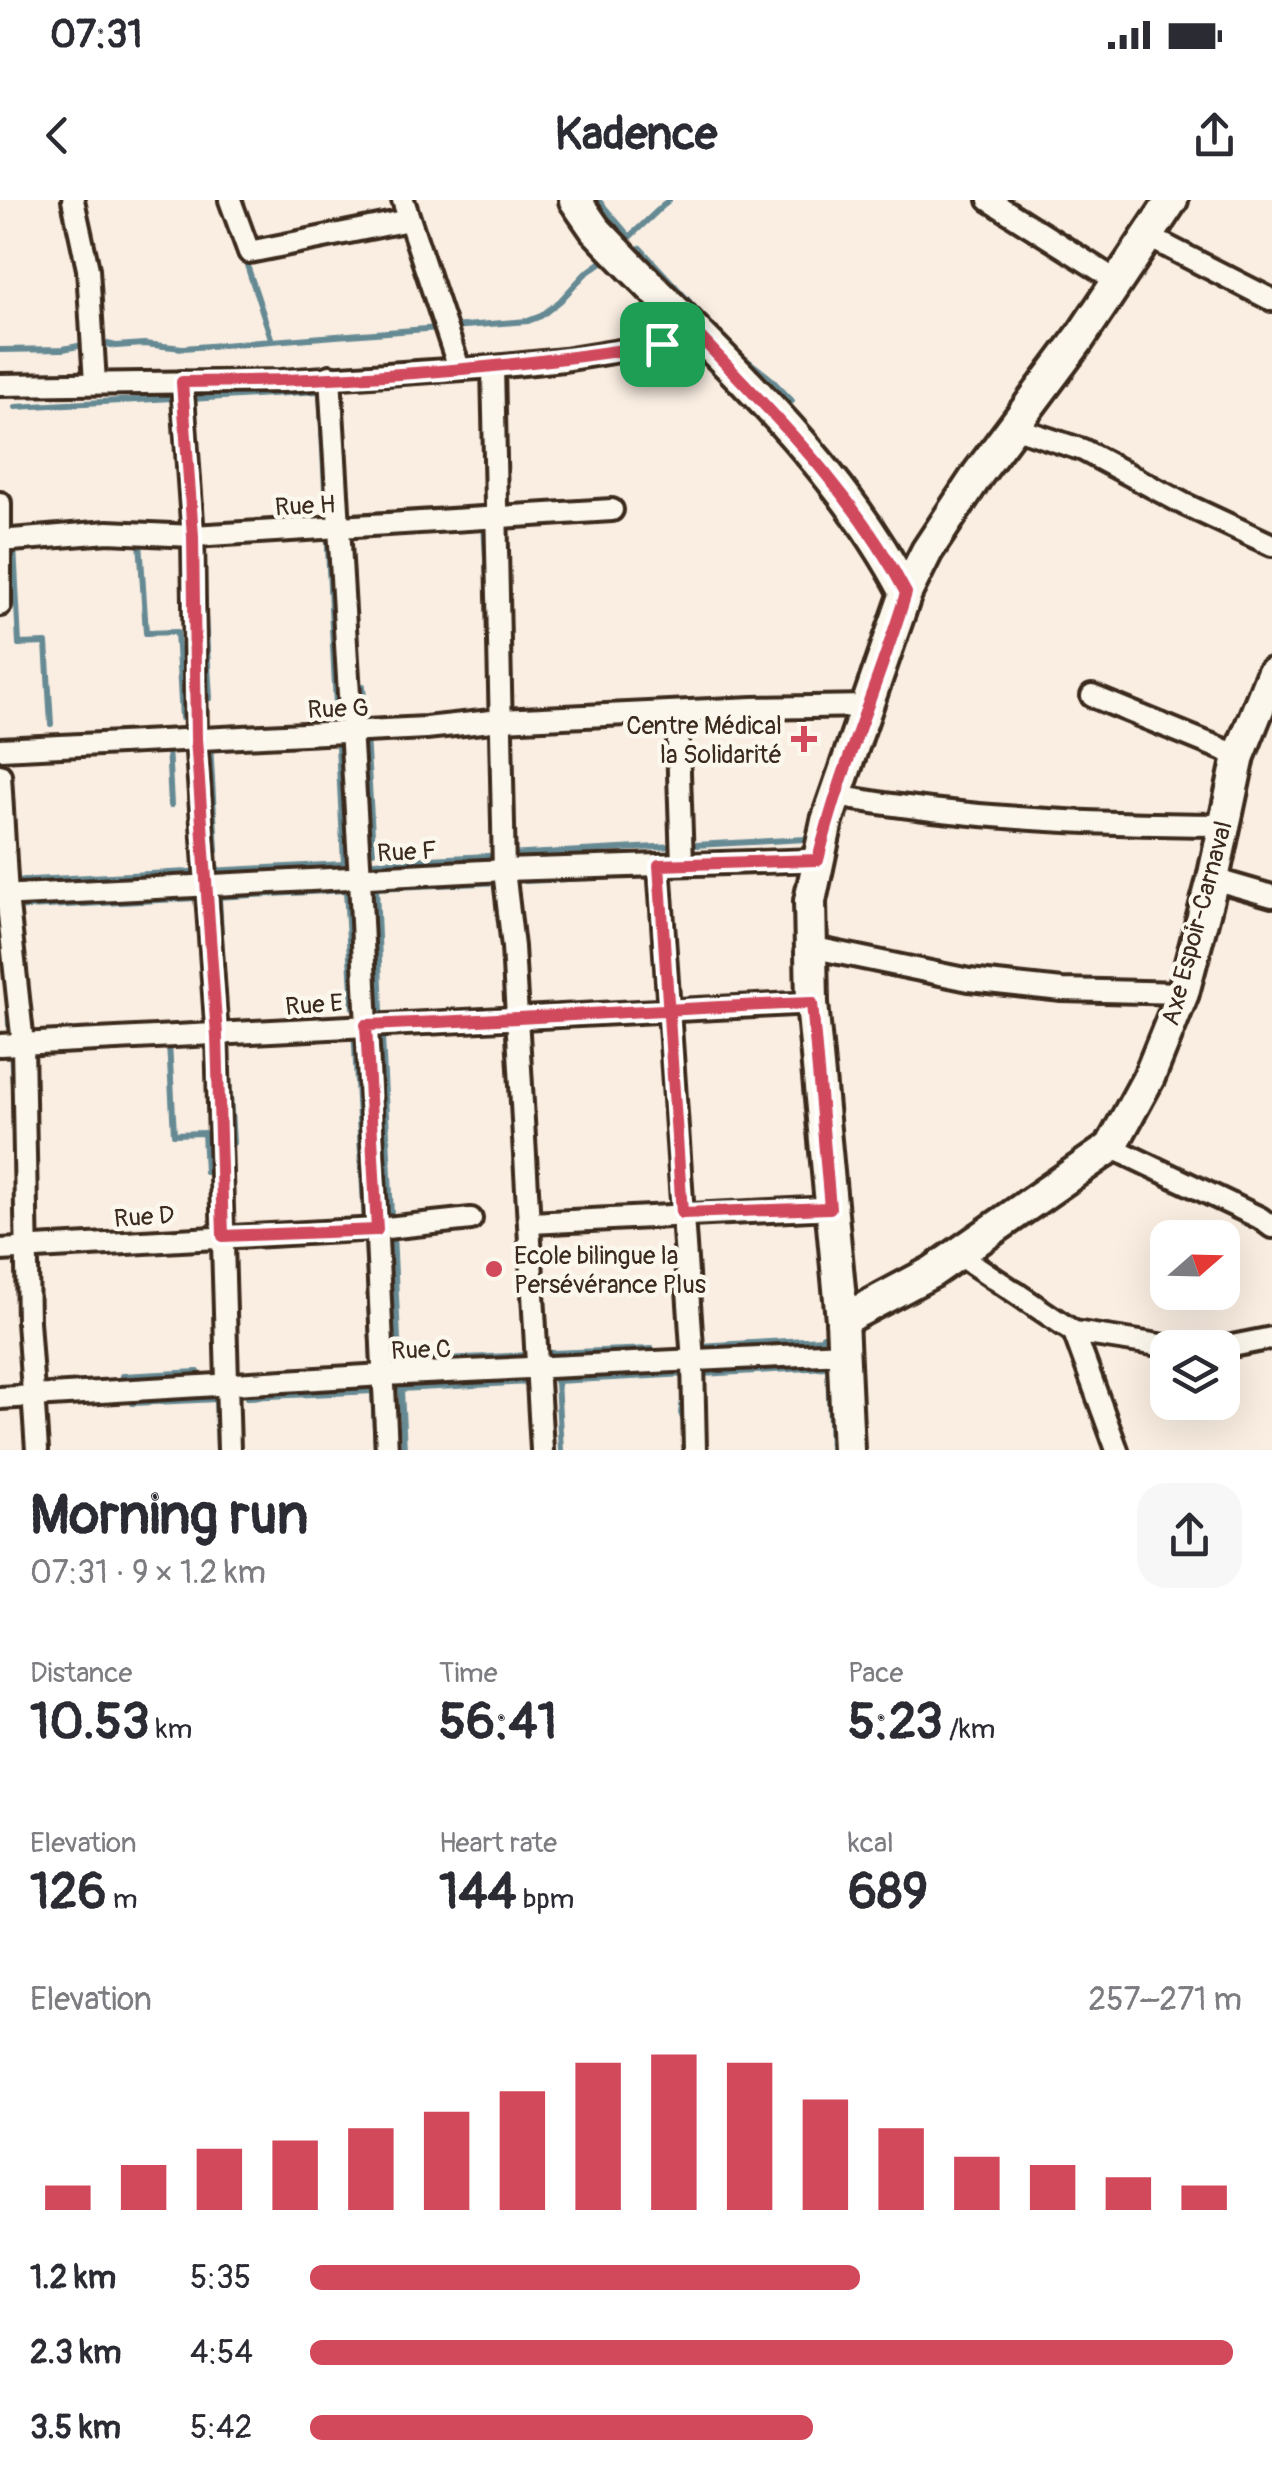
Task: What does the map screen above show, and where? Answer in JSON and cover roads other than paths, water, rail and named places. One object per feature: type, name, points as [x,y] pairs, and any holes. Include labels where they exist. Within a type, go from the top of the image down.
[{"type":"main road","points":[[575,200],[595,230],[830,474],[869,527],[906,593]]},
{"type":"main road","points":[[848,1450],[842,1320],[812,1003],[810,901],[818,860],[835,796],[906,593],[927,552],[1079,339],[1172,200]]},
{"type":"main road","name":"Axe Espoir-Carnaval","points":[[842,1320],[905,1288],[958,1254],[1111,1147],[1149,1077],[1182,992],[1238,756],[1271,678]]},
{"type":"street","points":[[73,200],[88,269],[95,383]]},
{"type":"street","points":[[230,200],[248,252],[406,210],[458,368]]},
{"type":"street","points":[[990,200],[1116,281]]},
{"type":"street","points":[[1147,236],[1272,300]]},
{"type":"street","points":[[0,384],[280,381],[493,367],[662,344],[688,324]]},
{"type":"street","points":[[493,367],[504,870],[513,947],[542,1450]]},
{"type":"street","points":[[330,376],[360,879],[387,1450]]},
{"type":"street","points":[[182,382],[193,536],[196,738],[217,1036],[229,1450]]},
{"type":"street","points":[[1013,427],[1083,450],[1272,545]]},
{"type":"street","points":[[0,503],[0,605]]},
{"type":"street","name":"Rue H","points":[[0,541],[108,532],[193,536],[612,510]]},
{"type":"street","points":[[1092,696],[1238,756]]},
{"type":"street","name":"Rue G","points":[[0,749],[352,732],[501,720],[869,706]]},
{"type":"street","points":[[677,714],[682,863]]},
{"type":"street","points":[[0,775],[4,896],[23,1044],[28,1320],[37,1450]]},
{"type":"street","points":[[835,796],[906,808],[1069,824],[1222,825]]},
{"type":"street","name":"Rue F","points":[[4,896],[504,870],[818,860]]},
{"type":"street","points":[[659,865],[693,1362],[695,1450]]},
{"type":"street","points":[[1212,878],[1272,896]]},
{"type":"street","points":[[810,947],[968,980],[1062,990],[1182,992]]},
{"type":"street","name":"Rue E","points":[[0,1045],[812,1003]]},
{"type":"street","points":[[1111,1147],[1272,1227]]},
{"type":"street","points":[[531,1223],[830,1208]]},
{"type":"street","name":"Rue D","points":[[0,1250],[377,1230],[472,1219]]},
{"type":"street","points":[[958,1254],[1074,1332],[1150,1343]]},
{"type":"street","points":[[1074,1332],[1117,1450]]},
{"type":"street","points":[[1240,1344],[1272,1338]]},
{"type":"street","name":"Rue C","points":[[0,1398],[844,1353]]},
{"type":"waterway","points":[[598,200],[627,234]]},
{"type":"waterway","points":[[622,244],[669,200]]},
{"type":"waterway","points":[[640,248],[721,336]]},
{"type":"waterway","points":[[244,256],[271,338]]},
{"type":"waterway","points":[[452,327],[528,321],[541,316],[610,256]]},
{"type":"waterway","points":[[0,350],[63,349],[99,342],[183,348],[439,328]]},
{"type":"waterway","points":[[733,349],[792,401]]},
{"type":"waterway","points":[[191,399],[320,391],[344,863]]},
{"type":"waterway","points":[[16,407],[172,398]]},
{"type":"waterway","points":[[194,399],[195,428]]},
{"type":"waterway","points":[[484,524],[488,596]]},
{"type":"waterway","points":[[140,541],[146,633],[177,632],[182,718]]},
{"type":"waterway","points":[[90,543],[122,542]]},
{"type":"waterway","points":[[14,546],[19,644],[46,643],[51,724]]},
{"type":"waterway","points":[[204,599],[210,698]]},
{"type":"waterway","points":[[363,686],[373,851]]},
{"type":"waterway","points":[[210,743],[216,851]]},
{"type":"waterway","points":[[168,746],[171,805]]},
{"type":"waterway","points":[[373,862],[806,839],[811,826]]},
{"type":"waterway","points":[[12,881],[344,864]]},
{"type":"waterway","points":[[526,881],[631,876]]},
{"type":"waterway","points":[[381,1011],[376,888],[502,882]]},
{"type":"waterway","points":[[10,908],[346,890],[353,1007]]},
{"type":"waterway","points":[[219,898],[224,990]]},
{"type":"waterway","points":[[8,991],[9,1025]]},
{"type":"waterway","points":[[354,1029],[365,1224]]},
{"type":"waterway","points":[[382,1037],[391,1215]]},
{"type":"waterway","points":[[165,1043],[169,1043],[174,1134],[204,1133],[206,1172]]},
{"type":"waterway","points":[[227,1044],[233,1143]]},
{"type":"waterway","points":[[11,1050],[15,1121]]},
{"type":"waterway","points":[[1099,1134],[1108,1122]]},
{"type":"waterway","points":[[393,1233],[399,1360]]},
{"type":"waterway","points":[[366,1236],[372,1362]]},
{"type":"waterway","points":[[698,1346],[824,1339],[823,1336]]},
{"type":"waterway","points":[[551,1353],[652,1349]]},
{"type":"waterway","points":[[399,1361],[530,1355]]},
{"type":"waterway","points":[[701,1374],[827,1367]]},
{"type":"waterway","points":[[828,1367],[831,1450]]},
{"type":"waterway","points":[[123,1376],[198,1372]]},
{"type":"waterway","points":[[556,1381],[688,1374]]},
{"type":"waterway","points":[[400,1389],[530,1382]]},
{"type":"waterway","points":[[557,1382],[561,1450]]},
{"type":"waterway","points":[[685,1388],[681,1413],[687,1429]]},
{"type":"waterway","points":[[401,1390],[404,1450]]},
{"type":"waterway","points":[[248,1397],[374,1391]]},
{"type":"waterway","points":[[373,1392],[376,1450]]},
{"type":"waterway","points":[[133,1403],[218,1399]]},
{"type":"waterway","points":[[216,1400],[218,1450]]},
{"type":"place","name":"Centre Médical la Solidarité","points":[[804,739]]},
{"type":"place","name":"Ecole bilingue la Persévérance Plus","points":[[494,1269]]}]
